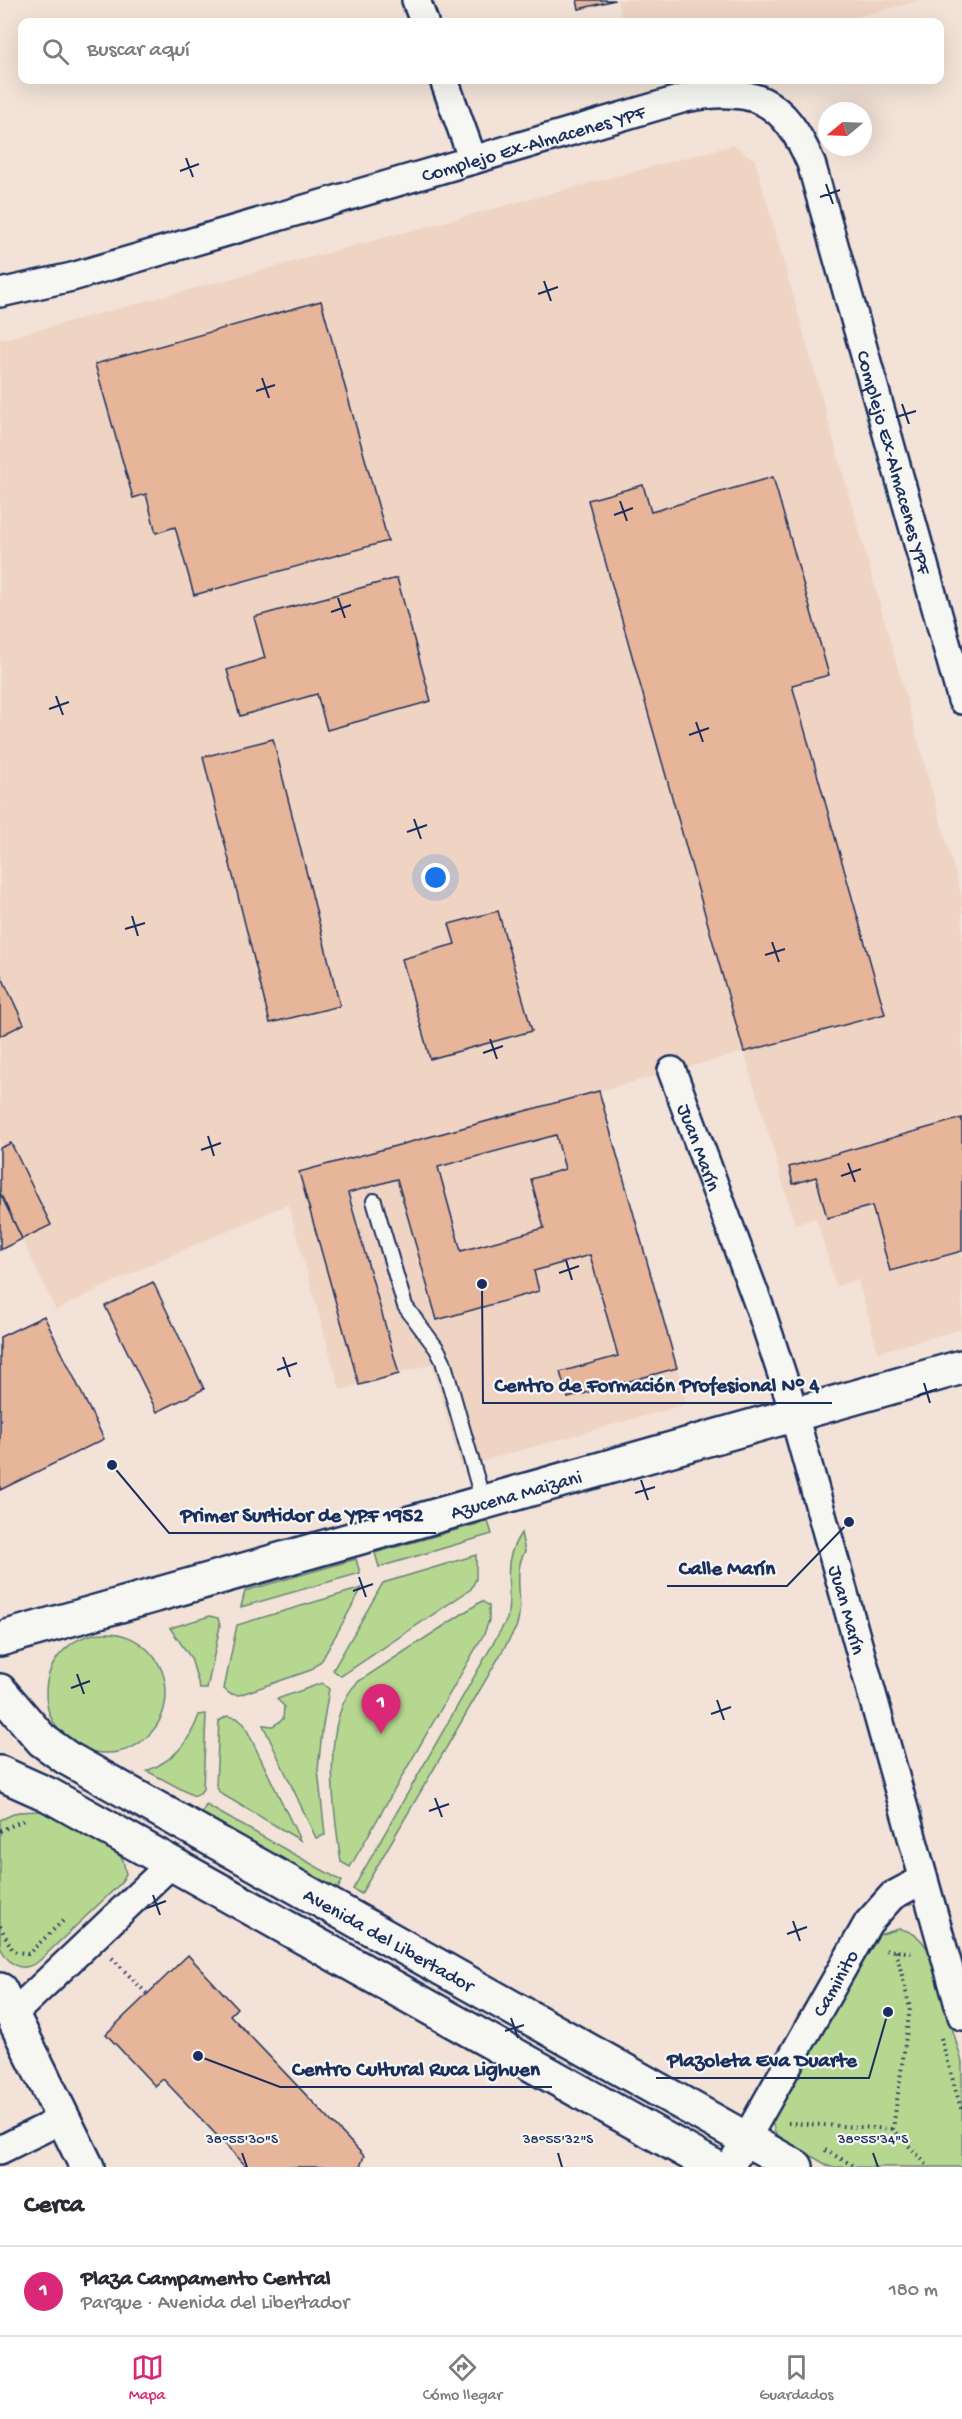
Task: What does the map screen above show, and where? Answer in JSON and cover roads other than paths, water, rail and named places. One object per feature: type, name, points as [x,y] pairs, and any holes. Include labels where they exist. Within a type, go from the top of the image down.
[{"type":"main road","name":"Azucena Maizani","points":[[0,1639],[962,1367]]},
{"type":"main road","name":"Avenida del Libertador","points":[[0,1691],[42,1740],[67,1758],[746,2139],[807,2156]]},
{"type":"main road","name":"Avenida del Libertador","points":[[0,1773],[49,1794],[715,2167]]},
{"type":"main road","points":[[6,2002],[87,2167]]},
{"type":"street","points":[[416,0],[423,18]]},
{"type":"street","points":[[445,84],[473,160]]},
{"type":"street","name":"Complejo Ex-Almacenes YPF","points":[[0,292],[72,277],[674,101],[711,93],[736,94],[760,99],[782,112],[799,135],[811,163],[962,700]]},
{"type":"street","name":"Juan Marín","points":[[672,1071],[764,1320],[794,1414],[962,2016]]},
{"type":"street","points":[[6,2002],[92,1938],[172,1863]]},
{"type":"street","name":"Caminito","points":[[730,2167],[868,1923],[892,1896],[924,1879]]},
{"type":"street","points":[[0,2150],[63,2119]]},
{"type":"lane","points":[[374,1202],[405,1306],[437,1349],[443,1361],[483,1502]]},
{"type":"place","name":"Centro de Formación Profesional N° 4","points":[[482,1284]]},
{"type":"place","name":"Primer Surtidor de YPF 1952","points":[[112,1465]]},
{"type":"place","name":"Calle Marín","points":[[849,1522]]},
{"type":"place","name":"Plaza Campamento Central","points":[[381,1734]]},
{"type":"place","name":"Plazoleta Eva Duarte","points":[[888,2012]]},
{"type":"place","name":"Centro Cultural Ruca Lighuen","points":[[198,2056]]}]
